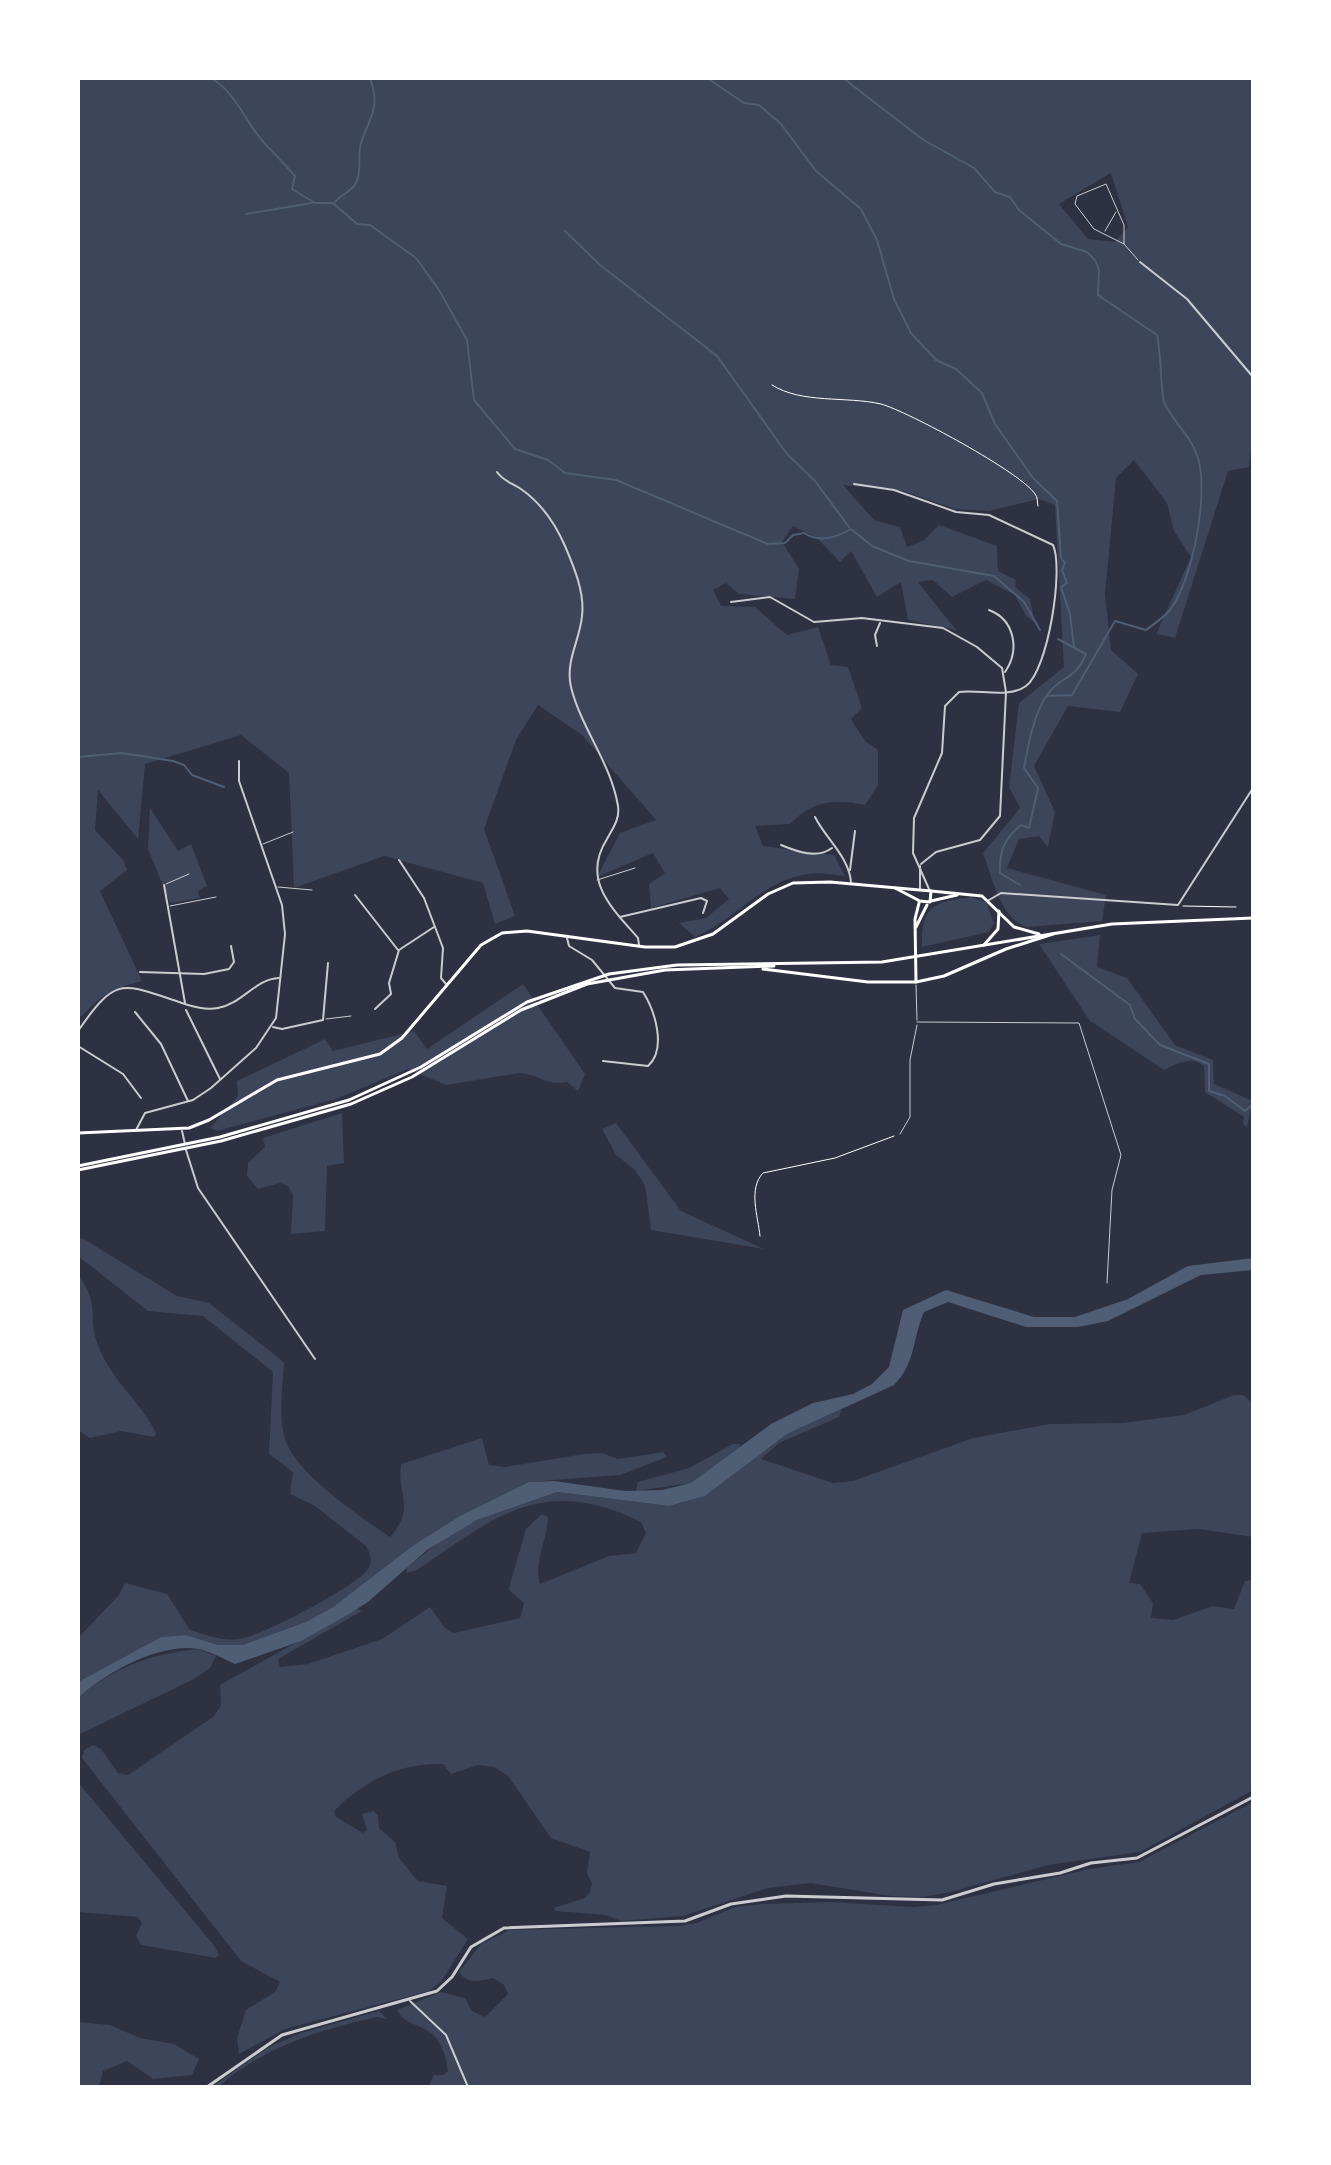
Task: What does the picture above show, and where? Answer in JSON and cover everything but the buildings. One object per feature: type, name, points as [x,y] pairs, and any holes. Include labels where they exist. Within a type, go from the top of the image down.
[{"type":"main road","points":[[78,1133],[182,1130],[209,1120],[277,1080],[380,1054],[402,1038],[481,945],[497,934],[517,931],[669,947],[700,940],[789,884],[811,881],[961,893],[989,900],[1014,927],[1042,934]]},
{"type":"main road","points":[[895,888],[930,902],[961,893]]},
{"type":"main road","points":[[916,982],[915,942],[920,890]]},
{"type":"main road","points":[[916,927],[930,902],[930,890]]},
{"type":"main road","points":[[983,945],[998,929],[999,911]]},
{"type":"main road","points":[[78,1168],[220,1137],[349,1100],[421,1067],[527,1002],[586,980],[664,965],[891,961],[1065,930],[1167,920],[1253,918]]},
{"type":"main road","points":[[755,968],[868,982],[916,982],[937,978],[1006,949],[1065,930]]},
{"type":"main road","points":[[78,1168],[233,1138],[351,1104],[412,1077],[521,1010],[587,984],[665,970],[778,965]]},
{"type":"street","points":[[1140,262],[1187,299],[1253,377]]},
{"type":"street","points":[[497,472],[537,502],[565,545],[583,600],[582,619],[570,665],[570,685],[618,809],[617,822],[598,856],[597,880],[619,917],[638,938],[639,946]]},
{"type":"street","points":[[854,484],[894,490],[956,512],[989,515],[1053,545],[1057,594],[1038,666],[1025,687],[1006,692],[966,691],[949,699],[944,714],[942,753],[914,818],[913,851],[930,890]]},
{"type":"street","points":[[731,602],[770,597],[814,622],[862,618],[943,628],[977,647],[995,661],[1004,673],[1003,796],[997,821],[980,840],[936,852],[920,865]]},
{"type":"street","points":[[989,610],[1005,619],[1013,639],[1013,656],[1004,673]]},
{"type":"street","points":[[877,646],[875,635],[881,622]]},
{"type":"street","points":[[136,1131],[138,1121],[145,1113],[189,1102],[220,1080],[256,1048],[272,1027],[281,978],[285,922],[278,887],[239,781],[239,761]]},
{"type":"street","points":[[989,900],[1001,893],[1178,905],[1253,788]]},
{"type":"street","points":[[815,817],[849,871]]},
{"type":"street","points":[[851,883],[849,871],[855,831]]},
{"type":"street","points":[[781,845],[798,852],[823,854],[833,847]]},
{"type":"street","points":[[399,860],[407,876],[420,890],[435,926],[443,948],[441,978],[446,985]]},
{"type":"street","points":[[920,865],[920,890]]},
{"type":"street","points":[[164,885],[170,906],[172,946],[185,1004]]},
{"type":"street","points":[[355,895],[392,946],[399,950]]},
{"type":"street","points":[[619,917],[701,898],[707,901],[703,913]]},
{"type":"street","points":[[375,1009],[391,994],[389,983],[399,950],[435,926]]},
{"type":"street","points":[[568,937],[569,946],[597,965],[618,990],[645,994],[657,1028],[654,1060],[648,1066],[603,1061]]},
{"type":"street","points":[[140,972],[180,975],[229,969],[234,962],[231,946]]},
{"type":"street","points":[[272,1027],[282,1029],[323,1020],[328,963]]},
{"type":"street","points":[[78,1031],[97,1005],[120,987],[134,987],[201,1009],[225,1006],[264,981],[281,978]]},
{"type":"street","points":[[186,1010],[220,1080]]},
{"type":"street","points":[[135,1012],[161,1044],[189,1102]]},
{"type":"street","points":[[78,1046],[123,1074],[141,1098]]},
{"type":"street","points":[[182,1130],[189,1167],[198,1188],[315,1359]]},
{"type":"street","points":[[207,2087],[282,2035],[408,2000],[444,1986],[471,1947],[504,1928],[685,1921],[731,1904],[786,1896],[942,1900],[994,1884],[1060,1873],[1088,1863],[1137,1858],[1253,1797]]},
{"type":"street","points":[[408,2000],[444,2030],[468,2087]]},
{"type":"lane","points":[[1124,244],[1124,225],[1106,184],[1077,196],[1075,204],[1094,229],[1124,244],[1140,262]]},
{"type":"lane","points":[[1103,233],[1116,212]]},
{"type":"lane","points":[[261,844],[293,832]]},
{"type":"lane","points":[[597,880],[635,868]]},
{"type":"lane","points":[[164,885],[189,874]]},
{"type":"lane","points":[[278,887],[312,890]]},
{"type":"lane","points":[[170,906],[216,897]]},
{"type":"lane","points":[[900,1134],[910,1117],[910,1060],[917,1022],[916,982]]},
{"type":"lane","points":[[323,1020],[351,1016]]},
{"type":"lane","points":[[917,1022],[1079,1023],[1121,1155],[1112,1190],[1107,1283]]},
{"type":"path","points":[[772,385],[787,393],[880,404],[919,420],[1012,473],[1036,494],[1038,506]]},
{"type":"path","points":[[1178,905],[1236,907]]},
{"type":"path","points":[[760,1236],[755,1197],[756,1180],[763,1173],[835,1158],[900,1134]]},
{"type":"shaded area","points":[[78,78],[1253,78],[1253,427],[1249,467],[1228,471],[1175,638],[1156,634],[1191,557],[1174,531],[1167,503],[1134,460],[1116,478],[1105,594],[1111,650],[1138,674],[1120,712],[1068,706],[1034,766],[1055,812],[1048,847],[1039,836],[1019,839],[1007,868],[1106,895],[1102,921],[1027,927],[1018,922],[998,896],[983,853],[1020,808],[1009,787],[1019,703],[1064,667],[1055,505],[1039,499],[989,511],[955,509],[903,491],[843,485],[874,520],[900,527],[907,547],[924,540],[939,525],[997,546],[998,571],[1016,580],[1015,587],[1030,599],[1035,623],[1026,616],[1015,595],[986,580],[952,597],[933,580],[918,582],[956,630],[908,620],[901,582],[877,597],[851,551],[840,562],[817,538],[793,526],[782,542],[799,569],[795,599],[739,594],[726,583],[713,590],[721,606],[755,607],[787,635],[818,627],[831,665],[848,667],[862,708],[851,719],[865,741],[878,750],[878,785],[865,805],[824,803],[807,810],[790,824],[755,826],[763,846],[834,855],[845,876],[812,873],[777,884],[695,937],[679,923],[706,918],[729,899],[720,888],[651,908],[649,884],[665,873],[653,853],[597,877],[620,833],[656,820],[582,735],[538,705],[516,740],[484,829],[515,916],[495,924],[483,883],[384,856],[294,888],[289,773],[241,735],[145,764],[138,839],[98,790],[95,830],[123,860],[127,870],[100,891],[142,981],[108,993],[81,1017],[78,1015]],"holes":[[[1111,173],[1128,227],[1115,242],[1088,239],[1059,204]]]},
{"type":"shaded area","points":[[150,808],[178,851],[191,844],[207,886],[198,891],[200,898],[170,903],[148,849]]},
{"type":"shaded area","points":[[971,897],[986,902],[994,923],[989,932],[922,947],[924,923],[932,908],[947,901]]},
{"type":"shaded area","points":[[1100,935],[1097,967],[1127,978],[1175,1045],[1213,1060],[1214,1084],[1253,1101],[1247,1127],[1243,1124],[1244,1117],[1205,1092],[1204,1066],[1189,1061],[1164,1070],[1090,1021],[1039,944]]},
{"type":"shaded area","points":[[523,984],[585,1074],[578,1091],[567,1082],[554,1083],[520,1073],[446,1085],[408,1069],[336,1099],[217,1131],[210,1128],[238,1096],[237,1081],[325,1039],[333,1051],[414,1031],[427,1049]]},
{"type":"shaded area","points":[[342,1113],[344,1163],[327,1166],[325,1231],[291,1234],[293,1195],[288,1186],[280,1183],[258,1189],[247,1176],[248,1163],[265,1147],[263,1138]]},
{"type":"shaded area","points":[[616,1123],[681,1211],[764,1249],[651,1230],[645,1185],[635,1170],[616,1155],[602,1129]]},
{"type":"shaded area","points":[[82,1238],[177,1296],[209,1303],[284,1362],[282,1425],[294,1457],[318,1483],[390,1537],[398,1527],[404,1509],[401,1464],[482,1438],[489,1465],[505,1467],[584,1454],[602,1453],[618,1459],[663,1452],[667,1457],[620,1475],[529,1482],[411,1547],[333,1607],[306,1622],[242,1645],[218,1645],[186,1635],[161,1637],[78,1682],[78,1638],[119,1595],[125,1583],[167,1594],[190,1630],[231,1640],[271,1628],[330,1597],[360,1577],[370,1566],[371,1560],[366,1546],[315,1506],[290,1494],[293,1472],[269,1454],[273,1372],[203,1316],[148,1311],[78,1256],[78,1239]]},
{"type":"shaded area","points":[[1253,1258],[1253,1270],[1201,1275],[1108,1321],[1078,1327],[1026,1327],[948,1302],[924,1312],[910,1359],[894,1385],[787,1434],[705,1496],[669,1506],[557,1492],[477,1520],[427,1550],[368,1602],[301,1641],[235,1664],[199,1649],[167,1650],[118,1670],[78,1698],[78,1682],[161,1637],[186,1635],[218,1645],[242,1645],[306,1622],[333,1607],[411,1547],[460,1516],[529,1482],[554,1481],[625,1491],[662,1490],[691,1483],[771,1424],[813,1403],[853,1394],[872,1384],[889,1367],[903,1310],[946,1290],[1034,1317],[1075,1317],[1128,1299],[1188,1266]]},
{"type":"shaded area","points":[[78,1275],[92,1303],[95,1335],[103,1357],[149,1421],[156,1433],[154,1437],[121,1431],[90,1438],[78,1430]]},
{"type":"shaded area","points":[[1234,1395],[1243,1395],[1253,1403],[1253,1537],[1199,1529],[1142,1533],[1129,1583],[1140,1584],[1153,1603],[1151,1618],[1173,1620],[1213,1606],[1234,1609],[1245,1581],[1253,1580],[1253,1790],[1140,1852],[1048,1865],[923,1897],[891,1896],[810,1883],[768,1888],[683,1916],[621,1921],[606,1915],[556,1911],[554,1908],[585,1898],[590,1892],[592,1883],[587,1873],[590,1852],[551,1838],[508,1776],[494,1767],[478,1765],[451,1774],[443,1764],[398,1770],[358,1790],[334,1811],[336,1817],[363,1833],[367,1830],[362,1814],[374,1811],[378,1816],[379,1828],[395,1842],[399,1858],[418,1881],[447,1886],[442,1918],[468,1939],[441,1982],[429,1991],[285,2029],[239,2054],[237,2038],[246,2010],[275,1992],[280,1982],[241,1961],[82,1758],[84,1750],[94,1745],[101,1749],[118,1773],[128,1775],[213,1717],[221,1706],[220,1685],[356,1609],[362,1611],[278,1659],[280,1667],[308,1664],[382,1639],[430,1607],[445,1628],[454,1633],[520,1618],[524,1603],[509,1590],[510,1584],[526,1529],[542,1514],[548,1517],[538,1568],[540,1584],[609,1556],[636,1553],[646,1533],[641,1522],[607,1508],[576,1502],[548,1502],[497,1518],[417,1570],[407,1573],[406,1568],[444,1538],[477,1520],[557,1492],[669,1506],[705,1496],[787,1434],[842,1409],[839,1417],[779,1443],[761,1459],[833,1483],[853,1481],[973,1438],[1050,1424],[1122,1423],[1184,1415]]},
{"type":"shaded area","points":[[733,1444],[739,1444],[740,1449],[691,1483],[636,1491],[638,1482],[689,1468]]},
{"type":"shaded area","points":[[198,1649],[216,1656],[210,1668],[194,1679],[78,1735],[78,1698],[91,1687],[119,1670],[149,1658]]},
{"type":"shaded area","points":[[78,1782],[213,1944],[219,1954],[216,1958],[141,1945],[136,1936],[142,1923],[138,1917],[78,1912]]},
{"type":"shaded area","points":[[1253,1802],[1253,2087],[428,2087],[434,2075],[443,2075],[448,2071],[444,2054],[432,2034],[409,2022],[397,2010],[441,1992],[465,1998],[472,2011],[485,2017],[508,1994],[504,1985],[493,1978],[470,1980],[459,1972],[481,1944],[510,1930],[677,1926],[697,1923],[735,1907],[763,1904],[936,1905],[1089,1869],[1139,1862]]},
{"type":"shaded area","points":[[379,2011],[387,2019],[377,2017],[313,2034],[273,2051],[218,2087],[212,2087],[267,2048],[301,2033]]},
{"type":"shaded area","points":[[78,2022],[110,2025],[140,2038],[174,2044],[199,2059],[192,2075],[153,2079],[127,2061],[103,2071],[99,2087],[78,2087]]},
{"type":"waterway","points":[[211,78],[226,90],[260,138],[295,176],[292,189],[315,203],[333,203]]},
{"type":"waterway","points":[[335,202],[354,186],[358,176],[361,143],[374,105],[370,78]]},
{"type":"waterway","points":[[707,78],[744,103],[759,105],[781,124],[816,171],[861,209],[877,240],[894,299],[911,333],[936,360],[956,369],[982,393],[995,424],[1033,478],[1057,501],[1061,558],[1065,563],[1062,570],[1067,583],[1061,587],[1070,614],[1074,647]]},
{"type":"waterway","points":[[843,78],[922,139],[974,168],[995,192],[1010,197],[1019,210],[1061,244],[1087,252],[1095,260],[1099,270],[1098,295],[1157,335],[1164,402],[1197,455],[1202,490],[1197,534],[1186,578],[1170,610],[1146,630],[1115,621],[1072,695],[1047,696]]},
{"type":"waterway","points":[[246,214],[312,203]]},
{"type":"waterway","points":[[334,204],[357,224],[370,225],[416,258],[439,290],[467,340],[474,400],[515,449],[548,460],[565,473],[616,480],[768,544],[785,543],[793,535],[804,533],[816,538],[828,538],[851,529],[872,546],[909,561],[994,576],[1024,602],[1040,630]]},
{"type":"waterway","points":[[565,231],[600,265],[717,356],[787,454],[815,481],[849,527]]},
{"type":"waterway","points":[[1020,885],[1000,873],[1000,865],[1010,835],[1021,825],[1029,828],[1038,788],[1024,768],[1032,730],[1047,695],[1073,674],[1086,654],[1058,639]]},
{"type":"waterway","points":[[78,757],[122,753],[173,761],[184,765],[192,775],[224,787]]},
{"type":"waterway","points":[[1061,954],[1130,1005],[1135,1019],[1160,1045],[1209,1064],[1209,1091],[1225,1096],[1245,1111],[1253,1104]]}]
